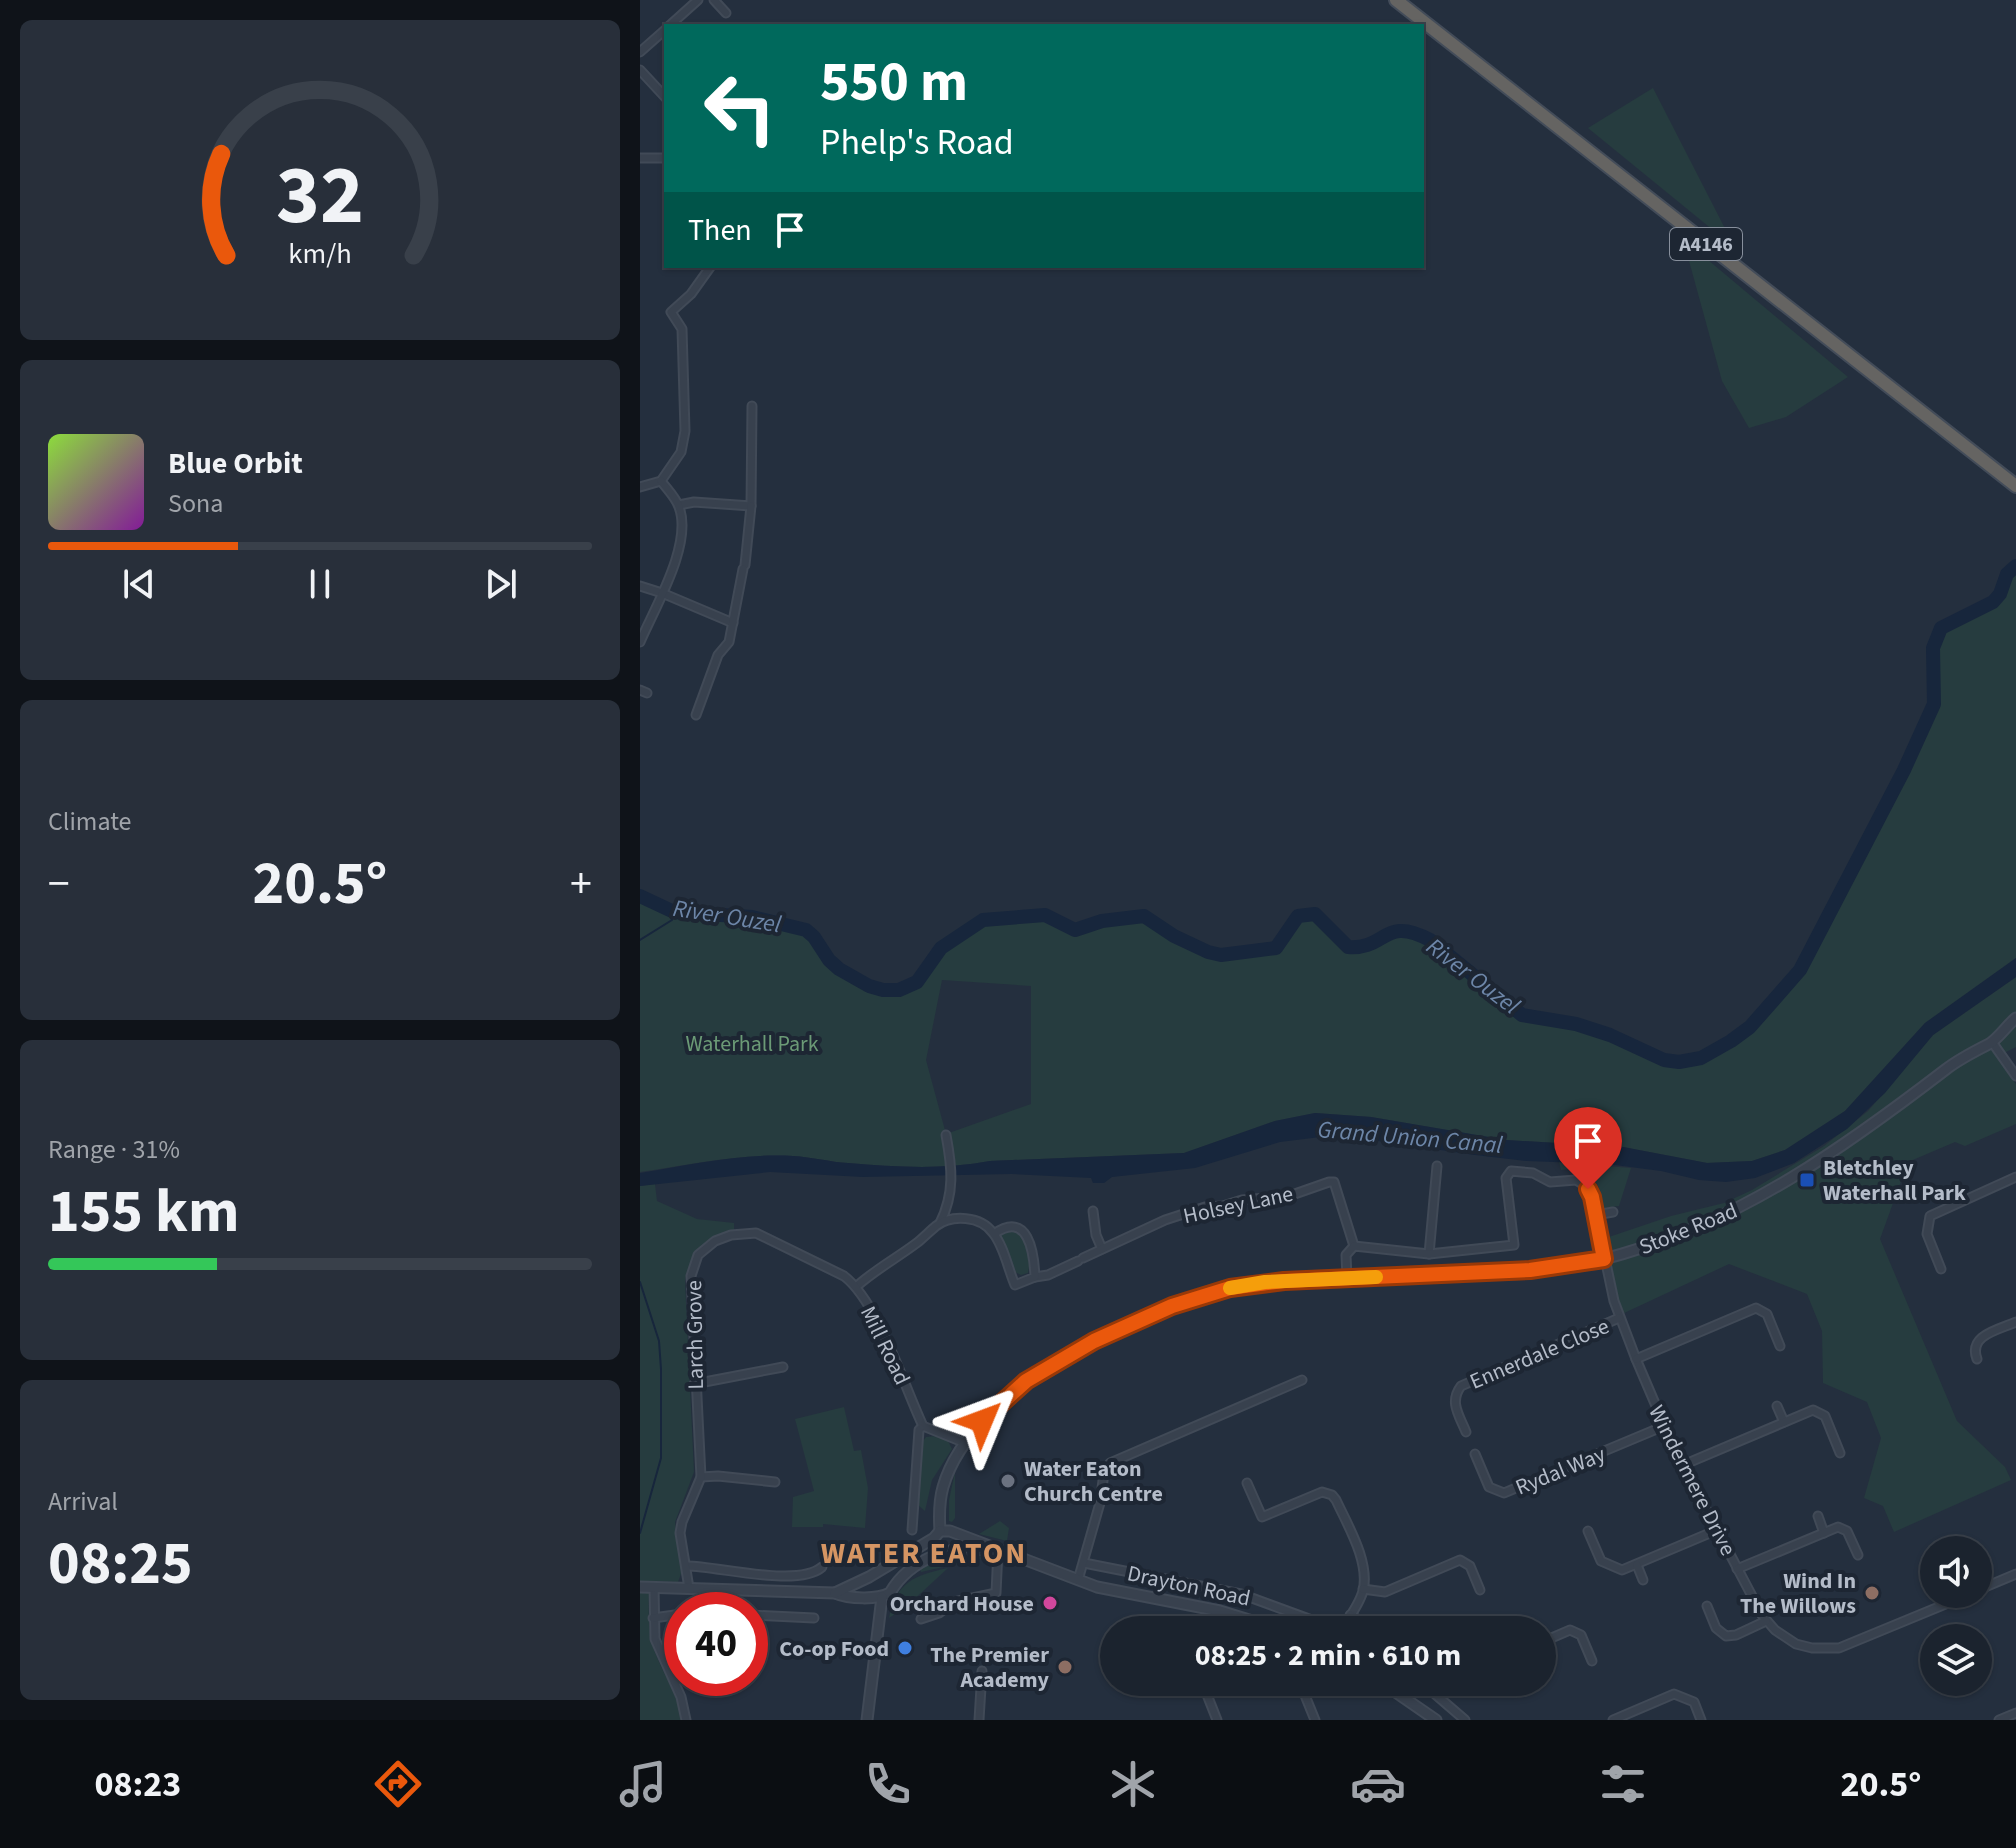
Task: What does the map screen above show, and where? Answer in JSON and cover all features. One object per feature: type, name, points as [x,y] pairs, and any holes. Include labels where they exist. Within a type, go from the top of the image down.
[{"type":"highway","name":"A4146","points":[[1396,0],[2016,486]]},
{"type":"street","points":[[671,24],[698,0]]},
{"type":"street","points":[[714,0],[726,13]]},
{"type":"street","points":[[640,52],[664,31]]},
{"type":"street","points":[[640,70],[664,96]]},
{"type":"street","points":[[640,158],[664,158]]},
{"type":"street","points":[[640,487],[661,481],[681,452],[685,431],[682,329],[671,312],[691,294],[710,268]]},
{"type":"street","points":[[696,715],[718,655],[729,642],[744,567],[751,506],[752,406]]},
{"type":"street","points":[[640,642],[678,553],[682,522],[679,505],[661,481]]},
{"type":"street","points":[[679,505],[694,502],[751,506]]},
{"type":"street","points":[[640,586],[733,623]]},
{"type":"street","name":"Stoke Road","points":[[937,1534],[942,1488],[965,1443],[990,1412],[1026,1381],[1124,1326],[1193,1298],[1240,1285],[1530,1270],[1604,1259],[1661,1241],[1764,1196],[1876,1122],[1954,1063],[1992,1042],[2016,1018]]},
{"type":"street","points":[[1992,1042],[2016,1076]]},
{"type":"street","points":[[940,1223],[949,1205],[952,1179],[946,1135]]},
{"type":"street","points":[[1347,1278],[1346,1255],[1354,1246],[1429,1254],[1437,1166]]},
{"type":"street","name":"Windermere Drive","points":[[1429,1254],[1514,1245],[1506,1178],[1511,1171],[1533,1173],[1550,1182],[1570,1180],[1583,1183],[1592,1197],[1619,1318],[1636,1359],[1683,1465],[1766,1621],[1796,1644],[1831,1649],[1855,1643],[1937,1608]]},
{"type":"street","points":[[1941,1269],[1927,1234],[1930,1216],[2016,1177]]},
{"type":"street","name":"Holsey Lane","points":[[1035,1277],[1048,1275],[1165,1220],[1205,1207],[1289,1196],[1329,1182],[1334,1182],[1354,1246]]},
{"type":"street","points":[[1093,1211],[1096,1235],[1102,1249]]},
{"type":"street","points":[[1595,1215],[1613,1212]]},
{"type":"street","points":[[940,1223],[970,1219],[985,1225],[994,1234],[1015,1285],[1035,1277],[1025,1232],[1011,1226],[994,1234]]},
{"type":"street","name":"Mill Road","points":[[923,1426],[901,1371],[857,1286],[940,1223]]},
{"type":"street","name":"Larch Grove","points":[[689,1588],[680,1533],[701,1477],[691,1276],[698,1255],[715,1241],[731,1235],[756,1233],[844,1276],[857,1286]]},
{"type":"street","points":[[1636,1359],[1758,1308],[1767,1314],[1780,1346]]},
{"type":"street","name":"Ennerdale Close","points":[[1466,1432],[1453,1403],[1461,1386],[1619,1318]]},
{"type":"street","points":[[1977,1359],[1973,1350],[1980,1337],[2016,1322]]},
{"type":"street","points":[[694,1384],[783,1367]]},
{"type":"street","points":[[1078,1580],[1100,1503],[1104,1473],[1110,1463],[1302,1380]]},
{"type":"street","points":[[1777,1406],[1784,1422]]},
{"type":"street","points":[[1683,1465],[1813,1410],[1825,1416],[1840,1453]]},
{"type":"street","points":[[912,1530],[919,1430],[923,1426],[965,1443]]},
{"type":"street","name":"Rydal Way","points":[[1475,1454],[1489,1487],[1504,1493],[1664,1426]]},
{"type":"street","points":[[701,1477],[775,1482]]},
{"type":"street","points":[[1247,1483],[1262,1517],[1318,1493],[1332,1495],[1360,1556],[1363,1589],[1350,1615]]},
{"type":"street","points":[[1818,1516],[1824,1533]]},
{"type":"street","points":[[1737,1569],[1838,1527],[1847,1531],[1858,1555]]},
{"type":"street","points":[[1588,1531],[1604,1563],[1622,1570],[1717,1530]]},
{"type":"street","points":[[640,1587],[879,1596],[890,1593],[894,1583],[915,1566],[941,1552],[948,1553],[954,1549],[957,1543],[955,1535],[950,1531],[937,1534],[869,1577],[835,1593]]},
{"type":"street","points":[[937,1534],[934,1545],[941,1552]]},
{"type":"street","name":"Drayton Road","points":[[955,1535],[1124,1594],[1237,1616]]},
{"type":"street","name":"Drayton Road","points":[[954,1549],[997,1550]]},
{"type":"street","points":[[921,1619],[939,1613],[954,1602],[996,1593],[997,1550]]},
{"type":"street","points":[[1363,1589],[1385,1592],[1460,1560],[1470,1566],[1480,1590]]},
{"type":"street","name":"Drayton Road","points":[[1084,1563],[1241,1594],[1302,1616]]},
{"type":"street","points":[[1637,1565],[1643,1580]]},
{"type":"street","points":[[687,1566],[732,1573],[794,1575],[809,1574],[822,1567]]},
{"type":"street","points":[[881,1570],[890,1574],[894,1583]]},
{"type":"street","points":[[1992,1584],[2016,1574]]},
{"type":"street","points":[[869,1577],[868,1587],[879,1596]]},
{"type":"street","points":[[654,1587],[653,1618],[657,1646],[681,1697],[686,1720]]},
{"type":"street","points":[[867,1720],[879,1596]]},
{"type":"street","points":[[1707,1606],[1716,1628],[1726,1636],[1736,1635],[1766,1621]]},
{"type":"street","points":[[653,1618],[664,1616]]},
{"type":"street","points":[[768,1616],[814,1618]]},
{"type":"street","points":[[1556,1636],[1570,1630],[1581,1635],[1592,1661]]},
{"type":"street","points":[[979,1720],[982,1671]]},
{"type":"street","points":[[1613,1720],[1674,1694],[1694,1702],[1701,1720]]},
{"type":"street","points":[[1208,1696],[1217,1720]]},
{"type":"street","points":[[1305,1696],[1315,1720]]},
{"type":"street","points":[[1401,1696],[1436,1720]]},
{"type":"street","points":[[1439,1696],[1465,1720]]},
{"type":"street","points":[[1999,1720],[2016,1713]]},
{"type":"green space","points":[[1653,88],[1735,248],[1588,128]]},
{"type":"green space","points":[[1683,239],[1848,377],[1786,417],[1749,428],[1722,381]]},
{"type":"green space","name":"Waterhall Park","points":[[2016,566],[2016,958],[1925,1023],[1845,1111],[1785,1150],[1752,1161],[1707,1163],[1623,1147],[1506,1140],[1371,1117],[1315,1113],[1275,1121],[1184,1153],[919,1167],[755,1156],[640,1172],[640,896],[674,912],[752,917],[806,930],[839,969],[869,986],[883,990],[899,990],[917,982],[941,948],[983,920],[1045,915],[1075,929],[1102,921],[1144,916],[1174,936],[1221,955],[1276,948],[1292,923],[1307,913],[1321,920],[1340,941],[1352,947],[1371,944],[1399,929],[1419,934],[1522,1015],[1576,1024],[1610,1035],[1664,1060],[1679,1062],[1701,1058],[1750,1027],[1800,970],[1904,770],[1934,704],[1933,648],[1941,628],[1993,602],[2000,594],[2007,574]],"holes":[[[942,980],[1031,986],[1031,1104],[946,1134],[926,1060]]]},
{"type":"green space","points":[[2016,977],[2016,1047],[1996,1057],[2016,1084],[2016,1124],[1965,1146],[1955,1142],[1908,1162],[1880,1239],[1957,1421],[2005,1467],[2011,1480],[1894,1532],[1883,1506],[1864,1498],[1881,1438],[1867,1402],[1823,1383],[1822,1331],[1807,1294],[1729,1264],[1622,1314],[1603,1239],[1671,1216],[1724,1203],[1752,1190],[1824,1146],[1868,1111],[1933,1035]]},
{"type":"green space","points":[[1559,1162],[1631,1168],[1619,1206],[1603,1208],[1600,1190],[1592,1177],[1579,1170],[1561,1170]]},
{"type":"green space","points":[[655,1184],[657,1201],[697,1219],[734,1223],[734,1230],[716,1238],[696,1255],[685,1281],[694,1472],[675,1522],[682,1571],[678,1582],[649,1581],[652,1642],[664,1672],[664,1696],[675,1696],[682,1720],[640,1720],[640,1186]]},
{"type":"green space","points":[[1012,1229],[1022,1234],[1030,1262],[1028,1273],[1021,1275],[1015,1272],[1000,1235]]},
{"type":"green space","points":[[844,1407],[854,1451],[861,1450],[868,1488],[865,1528],[823,1524],[823,1527],[792,1527],[793,1497],[814,1491],[795,1419]]},
{"type":"green space","points":[[937,1436],[948,1441],[952,1449],[932,1480],[925,1511],[918,1505],[921,1444],[926,1437]]},
{"type":"green space","points":[[955,1472],[955,1518],[952,1522],[949,1521],[949,1500]]},
{"type":"green space","points":[[1000,1521],[1009,1528],[1007,1541],[979,1534]]},
{"type":"green space","points":[[948,1557],[988,1557],[921,1572],[920,1569]]},
{"type":"green space","points":[[948,1568],[889,1618],[897,1596],[909,1582]]},
{"type":"water","name":"Grand Union Canal","points":[[2016,958],[2016,977],[1933,1035],[1885,1093],[1847,1129],[1794,1163],[1755,1178],[1726,1182],[1699,1180],[1607,1164],[1527,1161],[1337,1135],[1280,1142],[1195,1168],[1112,1177],[1104,1183],[1093,1183],[1091,1178],[1011,1174],[863,1177],[770,1172],[640,1186],[640,1173],[755,1156],[793,1156],[919,1167],[1184,1153],[1275,1121],[1315,1113],[1371,1117],[1506,1140],[1623,1147],[1707,1163],[1752,1161],[1785,1150],[1845,1111],[1925,1023]]},
{"type":"waterway","name":"River Ouzel","points":[[640,896],[674,912],[752,917],[806,930],[839,969],[869,986],[883,990],[899,990],[917,982],[941,948],[983,920],[1045,915],[1075,930],[1102,921],[1144,916],[1174,936],[1221,955],[1276,948],[1298,916],[1315,914],[1348,947],[1361,947],[1403,931],[1430,940],[1522,1015],[1576,1024],[1610,1035],[1664,1060],[1679,1062],[1701,1058],[1750,1027],[1800,970],[1904,770],[1934,704],[1933,648],[1941,628],[1993,602],[2000,594],[2007,574],[2016,566]]},
{"type":"waterway","points":[[640,940],[672,920],[669,908]]},
{"type":"waterway","points":[[640,1282],[659,1341],[661,1369],[661,1458],[640,1533]]},
{"type":"slow traffic","points":[[1230,1288],[1265,1282],[1376,1277]]},
{"type":"place","name":"Bletchley Waterhall Park","points":[[1807,1180]]},
{"type":"place","name":"Water Eaton Church Centre","points":[[1008,1481]]},
{"type":"place","name":"Wind In The Willows","points":[[1872,1593]]},
{"type":"place","name":"Orchard House","points":[[1050,1603]]},
{"type":"place","name":"Co-op Food","points":[[905,1648]]},
{"type":"place","name":"The Premier Academy","points":[[1065,1667]]},
{"type":"district","name":"WATER EATON","points":[[924,1553]]},
{"type":"route","points":[[982,1421],[1026,1381],[1094,1341],[1172,1306],[1230,1288],[1284,1281],[1530,1270],[1604,1259],[1588,1189]]}]
